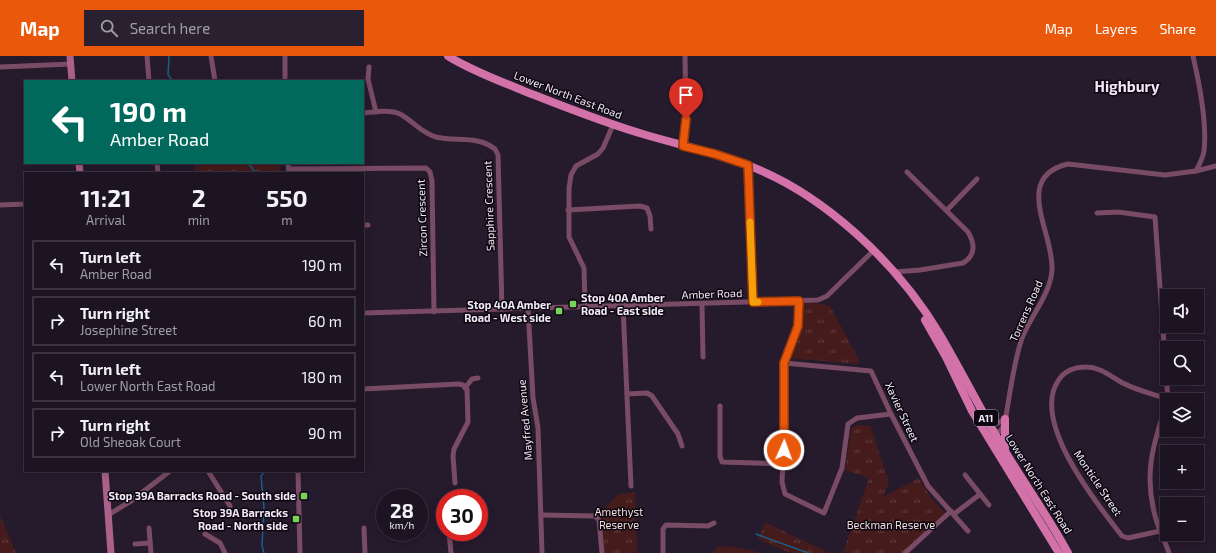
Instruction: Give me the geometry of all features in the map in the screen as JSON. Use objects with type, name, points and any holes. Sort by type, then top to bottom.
[{"type":"main road","points":[[70,56],[72,80]]},
{"type":"main road","name":"Lower North East Road","points":[[448,56],[469,69],[578,114],[748,165],[770,174],[811,197],[832,212],[873,251],[903,283],[938,332],[988,420],[992,437],[1059,553]]},
{"type":"main road","name":"Lower North East Road","points":[[903,283],[946,357],[972,411],[992,437],[1005,450],[1068,553]]},
{"type":"main road","points":[[1005,419],[1005,450]]},
{"type":"main road","points":[[105,472],[111,553]]},
{"type":"street","points":[[147,56],[149,80]]},
{"type":"street","points":[[211,56],[215,80]]},
{"type":"street","points":[[285,56],[285,80]]},
{"type":"street","points":[[683,146],[686,119],[685,56]]},
{"type":"street","points":[[1193,56],[1198,76],[1204,152],[1196,171]]},
{"type":"street","points":[[0,67],[71,64]]},
{"type":"street","points":[[369,67],[368,79],[376,112]]},
{"type":"street","name":"Sapphire Crescent","points":[[364,113],[393,112],[400,114],[423,132],[436,137],[477,141],[495,149],[498,156],[502,309]]},
{"type":"street","points":[[585,307],[584,268],[570,236],[568,210],[571,175],[576,166],[598,154],[603,148],[613,125]]},
{"type":"street","name":"Torrens Road","points":[[992,437],[1002,429],[1012,375],[1022,338],[1044,295],[1052,269],[1052,255],[1039,207],[1041,184],[1046,176],[1060,166],[1068,164],[1165,175],[1196,171],[1216,166]]},
{"type":"street","points":[[748,165],[753,302]]},
{"type":"street","name":"Zircon Crescent","points":[[289,168],[426,168],[430,172],[432,181],[434,312]]},
{"type":"street","points":[[893,272],[942,267],[963,263],[968,260],[974,249],[972,239],[968,232],[907,172]]},
{"type":"street","points":[[947,210],[977,180]]},
{"type":"street","points":[[0,205],[24,204]]},
{"type":"street","points":[[568,210],[640,206],[647,208],[650,216],[650,229]]},
{"type":"street","points":[[1097,214],[1118,212],[1155,217],[1167,393]]},
{"type":"street","name":"Amber Road","points":[[364,314],[818,300],[828,296],[873,251]]},
{"type":"street","points":[[799,301],[798,326],[784,363],[785,421],[782,482],[785,494],[824,513],[842,468],[848,424],[857,418],[891,414]]},
{"type":"street","points":[[702,304],[703,357]]},
{"type":"street","points":[[623,306],[631,486]]},
{"type":"street","name":"Mayfred Avenue","points":[[528,308],[533,398],[538,428],[542,553]]},
{"type":"street","name":"Xavier Street","points":[[784,363],[871,371],[928,486],[968,531]]},
{"type":"street","name":"Monticle Street","points":[[1160,398],[1128,386],[1106,373],[1086,367],[1070,370],[1063,374],[1054,387],[1051,396],[1053,418],[1068,459],[1122,536],[1128,538],[1160,531]]},
{"type":"street","points":[[465,388],[472,379],[478,378]]},
{"type":"street","points":[[364,389],[458,384],[466,389],[468,422],[454,449],[453,456],[455,483]]},
{"type":"street","points":[[627,394],[648,393],[652,396],[678,434],[682,446]]},
{"type":"street","points":[[720,406],[720,456],[722,462],[784,464]]},
{"type":"street","points":[[988,420],[998,423],[1005,419]]},
{"type":"street","points":[[1160,423],[1153,442],[1150,463],[1152,502],[1160,531]]},
{"type":"street","points":[[108,515],[131,501],[169,472]]},
{"type":"street","points":[[209,472],[230,506]]},
{"type":"street","points":[[298,472],[300,553]]},
{"type":"street","points":[[965,475],[988,505]]},
{"type":"street","points":[[904,553],[952,512],[980,494]]},
{"type":"street","points":[[541,515],[595,516],[599,520],[602,553]]},
{"type":"street","points":[[664,553],[663,529],[666,525],[708,526],[714,523]]},
{"type":"street","points":[[149,528],[151,553]]},
{"type":"street","points":[[364,528],[365,553]]},
{"type":"street","points":[[205,534],[220,544],[225,553]]},
{"type":"street","points":[[450,541],[451,553]]},
{"type":"street","points":[[1164,541],[1169,553]]},
{"type":"street","points":[[135,544],[150,543]]},
{"type":"green space","points":[[194,164],[280,164],[280,172],[195,172]]},
{"type":"green space","points":[[804,301],[830,306],[858,358],[859,364],[789,358],[786,354],[789,348],[797,313]]},
{"type":"green space","name":"Beckman Reserve","points":[[857,425],[870,426],[889,482],[883,497],[919,478],[931,498],[945,513],[904,553],[843,553],[869,478],[845,470],[851,428]]},
{"type":"green space","name":"Amethyst Reserve","points":[[635,492],[637,553],[604,553],[602,522],[599,520],[600,513],[619,494]]},
{"type":"green space","points":[[0,515],[1,518],[16,553],[0,553]]},
{"type":"green space","name":"Beckman Reserve","points":[[765,522],[829,553],[790,553],[758,539]]},
{"type":"green space","points":[[727,546],[761,553],[712,553],[718,547]]},
{"type":"waterway","points":[[169,56],[168,75],[172,80]]},
{"type":"waterway","points":[[249,164],[255,172]]},
{"type":"waterway","points":[[264,472],[261,476],[264,508],[262,546],[264,553]]},
{"type":"waterway","points":[[756,534],[808,553]]},
{"type":"slow traffic","points":[[750,222],[753,302],[758,302]]},
{"type":"place","name":"Stop 40A Amber Road - East side","points":[[573,304]]},
{"type":"place","name":"Stop 40A Amber Road - West side","points":[[559,311]]},
{"type":"place","name":"Stop 39A Barracks Road - South side","points":[[304,496]]},
{"type":"place","name":"Stop 39A Barracks Road - North side","points":[[296,519]]},
{"type":"district","name":"Highbury","points":[[1127,87]]},
{"type":"route","points":[[686,119],[683,146],[715,154],[748,165],[753,302],[799,301],[798,326],[786,354],[783,369],[785,421],[784,450]]}]
